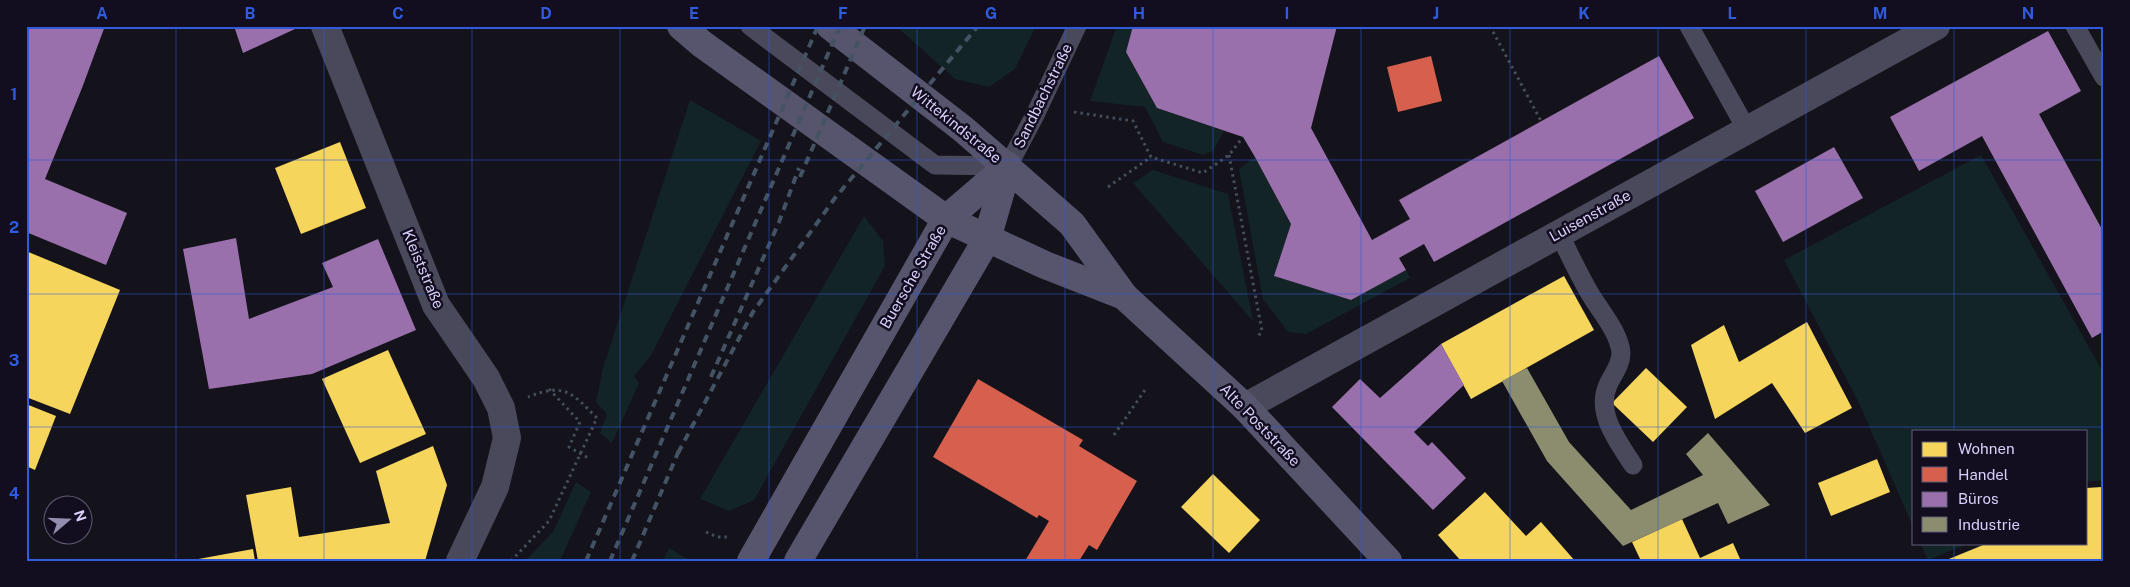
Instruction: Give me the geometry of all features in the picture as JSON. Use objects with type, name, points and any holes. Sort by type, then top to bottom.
[{"type":"main road","points":[[681,26],[702,44],[946,219],[986,239]]},
{"type":"main road","name":"Wittekindstraße","points":[[830,26],[1008,166]]},
{"type":"main road","points":[[798,561],[986,239],[1008,166]]},
{"type":"main road","name":"Buersche Straße","points":[[751,561],[946,219],[1008,166]]},
{"type":"main road","name":"Alte Poststraße","points":[[1008,166],[1072,224],[1124,296],[1245,406],[1388,561]]},
{"type":"main road","name":"Alte Poststraße","points":[[986,239],[1045,266],[1124,296]]},
{"type":"street","name":"Kleiststraße","points":[[325,26],[436,305],[486,378],[501,408],[507,438],[495,487],[460,561]]},
{"type":"street","name":"Luisenstraße","points":[[1245,406],[1936,26]]},
{"type":"lane","name":"Wittekindstraße","points":[[750,26],[935,165],[1008,166]]},
{"type":"lane","name":"Sandbachstraße","points":[[1008,166],[1035,115],[1077,26]]},
{"type":"lane","points":[[1689,26],[1747,130]]},
{"type":"lane","points":[[2075,26],[2104,77]]},
{"type":"lane","points":[[1559,234],[1590,293],[1612,329],[1621,352],[1618,367],[1607,387],[1604,408],[1611,431],[1633,465]]},
{"type":"path","points":[[1490,26],[1541,121]]},
{"type":"path","points":[[1074,112],[1132,121],[1151,157],[1203,173],[1229,155],[1243,137]]},
{"type":"path","points":[[1229,155],[1262,331],[1257,338]]},
{"type":"path","points":[[1108,187],[1151,157]]},
{"type":"path","points":[[1114,435],[1147,387]]},
{"type":"path","points":[[511,561],[548,522],[582,454],[597,418],[573,394],[549,388],[580,422],[569,447],[582,454],[590,459]]},
{"type":"path","points":[[706,532],[717,537]]},
{"type":"shaded area","points":[[896,26],[1036,26],[1015,69],[989,87],[955,79]]},
{"type":"shaded area","points":[[1117,26],[1134,26],[1126,52],[1157,108],[1224,131],[1213,151],[1203,155],[1163,142],[1145,107],[1090,101]]},
{"type":"shaded area","points":[[690,100],[761,141],[650,357],[634,376],[639,383],[612,443],[600,433],[607,414],[596,402],[603,368]]},
{"type":"shaded area","points":[[1981,155],[2104,374],[2104,480],[2088,482],[2088,430],[1912,430],[1912,524],[1859,403],[1784,260]]},
{"type":"shaded area","points":[[1255,157],[1291,224],[1274,276],[1351,300],[1406,270],[1410,278],[1306,334],[1288,332],[1263,299],[1239,169]]},
{"type":"shaded area","points":[[1153,170],[1228,194],[1253,321],[1133,183]]},
{"type":"shaded area","points":[[864,216],[883,241],[885,266],[754,500],[729,511],[700,499]]},
{"type":"shaded area","points":[[576,482],[591,492],[560,561],[525,561],[553,532]]},
{"type":"shaded area","points":[[1920,544],[1968,544],[1928,560]]},
{"type":"shaded area","points":[[669,548],[691,561],[663,561]]},
{"type":"building: Wohnen","points":[[340,142],[366,208],[301,234],[275,168]]},
{"type":"building: Wohnen","points":[[26,251],[120,290],[70,414],[26,397]]},
{"type":"building: Wohnen","points":[[1564,276],[1594,330],[1471,399],[1441,344]]},
{"type":"building: Wohnen","points":[[1807,322],[1852,408],[1805,433],[1772,383],[1715,419],[1691,345],[1724,325],[1739,362]]},
{"type":"building: Wohnen","points":[[388,350],[426,434],[360,463],[322,379]]},
{"type":"building: Wohnen","points":[[1646,368],[1687,407],[1653,442],[1612,403]]},
{"type":"building: Wohnen","points":[[26,404],[56,416],[35,470],[26,466]]},
{"type":"building: Wohnen","points":[[433,446],[447,485],[425,561],[258,561],[246,495],[291,487],[299,537],[390,523],[376,471]]},
{"type":"building: Wohnen","points":[[1877,459],[1890,492],[1831,516],[1818,483]]},
{"type":"building: Wohnen","points":[[1213,474],[1260,520],[1229,553],[1181,507]]},
{"type":"building: Wohnen","points":[[2102,487],[2104,499],[2104,561],[1944,561],[1986,544],[2088,544],[2088,488]]},
{"type":"building: Wohnen","points":[[1485,492],[1526,536],[1541,522],[1575,561],[1461,561],[1438,535]]},
{"type":"building: Wohnen","points":[[1682,519],[1700,558],[1733,543],[1741,561],[1641,561],[1632,542]]},
{"type":"building: Wohnen","points":[[253,549],[255,561],[193,560]]},
{"type":"building: Handel","points":[[1431,56],[1442,101],[1398,112],[1387,67]]},
{"type":"building: Handel","points":[[978,379],[1083,440],[1079,446],[1137,481],[1097,550],[1089,545],[1079,561],[1025,561],[1049,521],[1039,515],[1037,518],[933,457]]},
{"type":"building: Büros","points":[[26,26],[105,26],[45,179],[127,213],[106,265],[26,232]]},
{"type":"building: Büros","points":[[234,26],[294,26],[295,29],[243,53]]},
{"type":"building: Büros","points":[[1133,26],[1337,26],[1311,128],[1372,240],[1410,219],[1399,200],[1659,56],[1694,118],[1434,262],[1424,244],[1399,258],[1406,270],[1351,300],[1274,276],[1291,224],[1255,157],[1243,137],[1157,108],[1126,52]]},
{"type":"building: Büros","points":[[2048,31],[2081,91],[2039,114],[2104,233],[2104,331],[2092,338],[1982,136],[1919,171],[1890,117]]},
{"type":"building: Büros","points":[[1834,147],[1863,198],[1783,242],[1755,191]]},
{"type":"building: Büros","points":[[236,238],[249,319],[333,287],[322,263],[378,239],[416,330],[312,374],[209,389],[183,249]]},
{"type":"building: Büros","points":[[1441,344],[1464,385],[1414,432],[1428,446],[1432,442],[1466,478],[1433,510],[1332,407],[1360,379],[1380,398]]},
{"type":"building: Industrie","points":[[1527,368],[1569,442],[1631,510],[1703,475],[1686,454],[1708,433],[1770,505],[1728,524],[1718,503],[1623,546],[1547,461],[1502,381]]},
{"type":"railway","points":[[586,561],[818,26]]},
{"type":"railway","points":[[610,561],[840,26]]},
{"type":"railway","points":[[800,177],[865,26]]},
{"type":"railway","points":[[678,453],[753,312],[835,198],[978,26]]},
{"type":"railway","points":[[711,377],[779,222],[799,168]]},
{"type":"railway","points":[[632,561],[680,448]]}]
